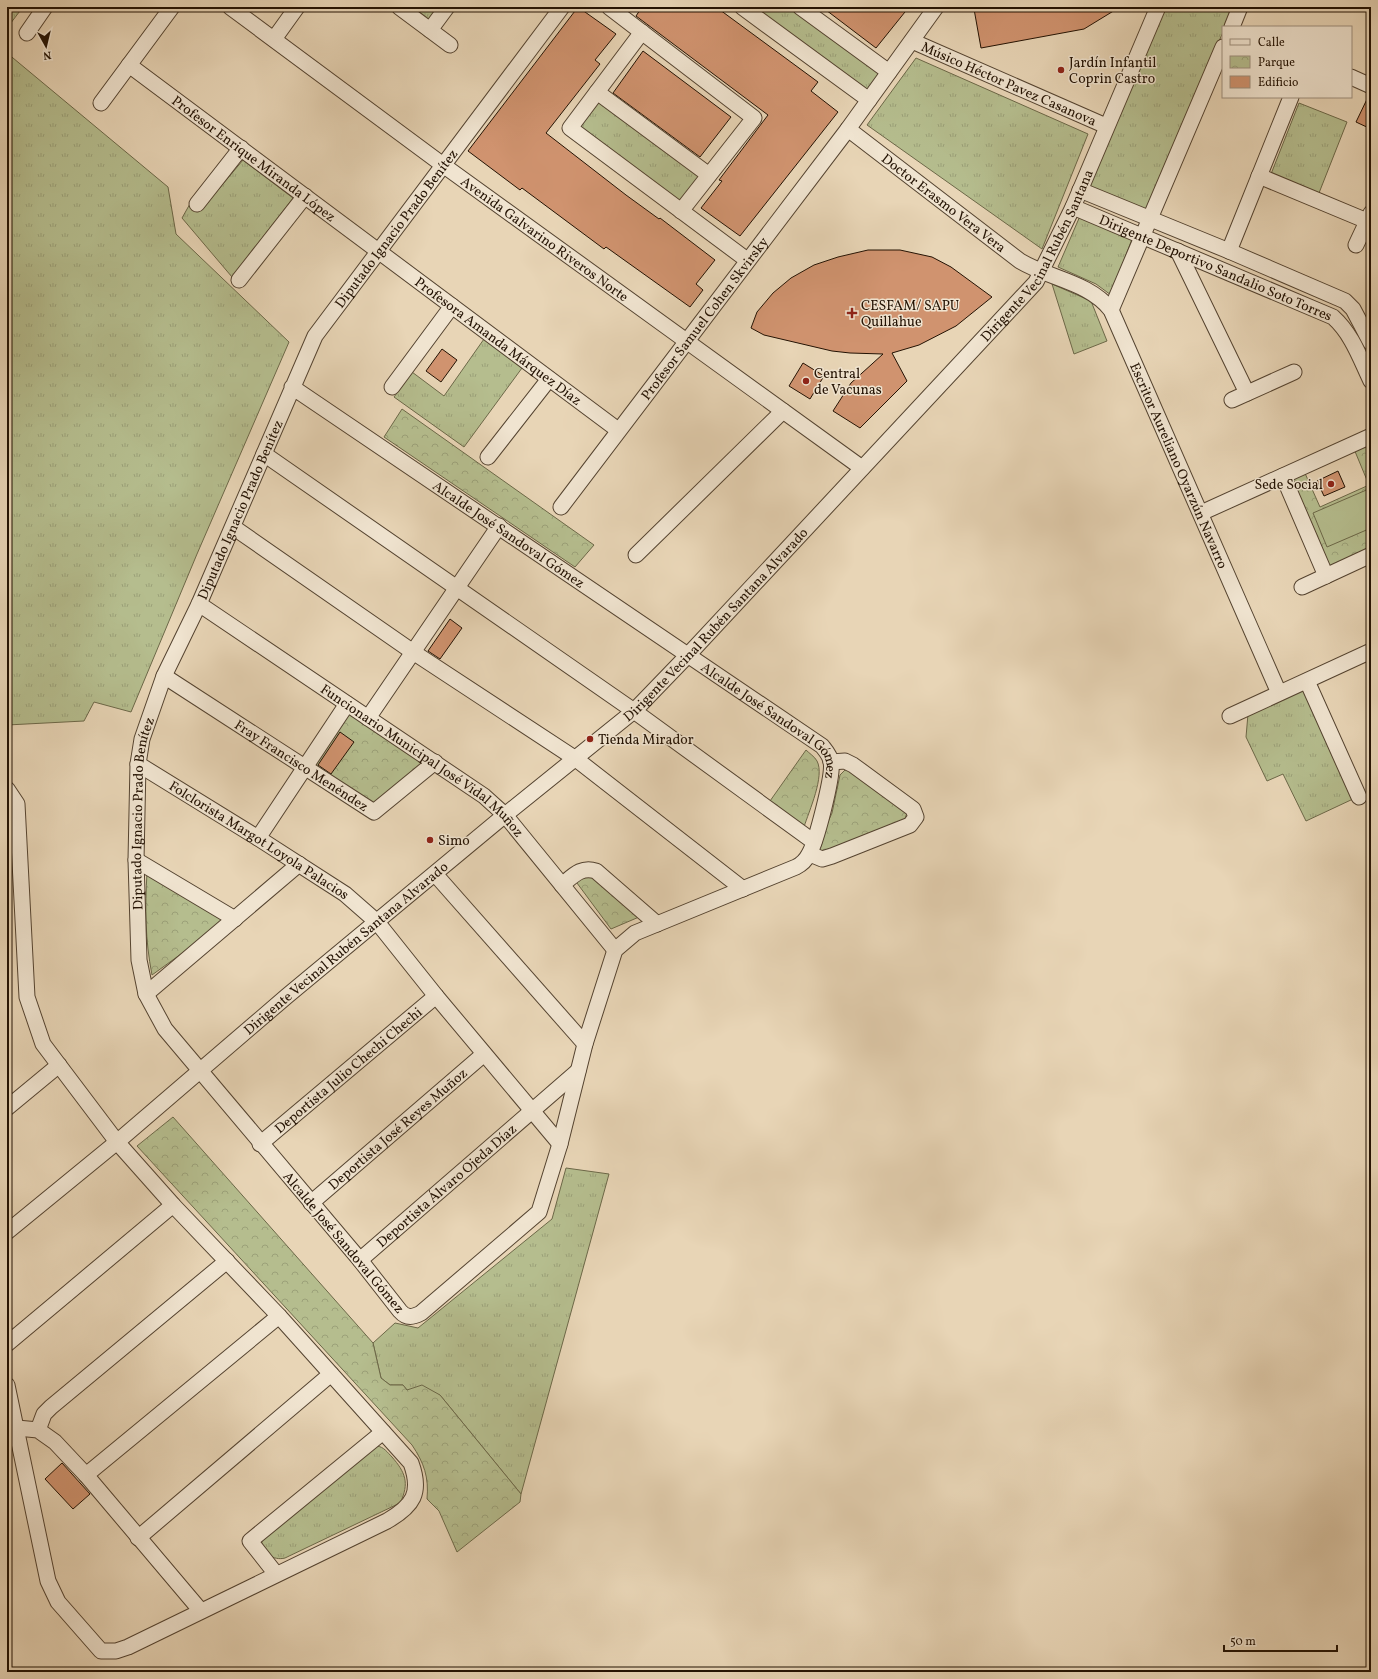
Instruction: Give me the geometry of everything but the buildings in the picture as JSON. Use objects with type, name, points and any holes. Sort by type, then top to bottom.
[{"type":"street","points":[[26,33],[46,7]]},
{"type":"street","points":[[101,103],[172,7]]},
{"type":"street","name":"Avenida Galvarino Riveros Norte","points":[[230,7],[443,165],[862,468]]},
{"type":"street","points":[[274,40],[297,7]]},
{"type":"street","points":[[399,7],[450,45]]},
{"type":"street","points":[[430,30],[447,7]]},
{"type":"street","name":"Diputado Ignacio Prado Benítez","points":[[200,1072],[165,1029],[146,994],[139,960],[136,860],[138,764],[142,739],[164,676],[199,604],[315,336],[562,7]]},
{"type":"street","points":[[608,7],[754,118],[681,211]]},
{"type":"street","points":[[742,7],[869,100]]},
{"type":"street","points":[[800,7],[889,72]]},
{"type":"street","name":"Dirigente Vecinal Rubén Santana","points":[[862,468],[1036,282],[1073,207],[1106,126],[1158,7]]},
{"type":"street","points":[[1232,26],[1240,7]]},
{"type":"street","name":"Profesor Samuel Cohen Skvirsky","points":[[561,507],[747,260],[848,129],[912,41],[931,9]]},
{"type":"street","points":[[642,32],[570,128],[747,260]]},
{"type":"street","name":"Músico Héctor Pavez Casanova","points":[[912,41],[1106,126]]},
{"type":"street","points":[[1111,310],[1222,49]]},
{"type":"street","name":"Profesor Enrique Miranda López","points":[[129,65],[379,251]]},
{"type":"street","points":[[1352,77],[1371,86]]},
{"type":"street","points":[[597,92],[709,175]]},
{"type":"street","points":[[1230,251],[1291,98]]},
{"type":"street","name":"Doctor Erasmo Vera Vera","points":[[848,129],[1010,254],[1030,268],[1042,272]]},
{"type":"street","points":[[197,204],[241,148]]},
{"type":"street","points":[[1259,176],[1369,217],[1356,245]]},
{"type":"street","name":"Dirigente Deportivo Sandalio Soto Torres","points":[[1080,190],[1230,251],[1345,301],[1353,309],[1370,337]]},
{"type":"street","points":[[239,280],[305,196]]},
{"type":"street","name":"Dirigente Deportivo Sandalio Soto Torres","points":[[1073,207],[1333,317],[1347,332],[1371,381]]},
{"type":"street","name":"Profesora Amanda Márquez Díaz","points":[[379,251],[618,430]]},
{"type":"street","points":[[1178,251],[1247,393]]},
{"type":"street","name":"Escritor Aureliano Oyarzún Navarro","points":[[1042,272],[1091,292],[1102,299],[1111,310],[1279,693]]},
{"type":"street","points":[[392,387],[452,306]]},
{"type":"street","points":[[1232,400],[1294,372]]},
{"type":"street","points":[[488,457],[549,379]]},
{"type":"street","name":"Alcalde José Sandoval Gómez","points":[[200,1072],[360,1260],[402,1314],[410,1317],[421,1313],[535,1217],[541,1208],[560,1144],[585,1044],[616,950],[635,933],[796,867],[804,862],[812,848],[831,777],[831,762],[827,751],[822,746],[689,654],[292,387]]},
{"type":"street","points":[[636,556],[783,411]]},
{"type":"street","points":[[1201,513],[1371,436]]},
{"type":"street","points":[[264,454],[456,589],[634,711],[812,848],[822,859],[910,825],[916,817],[913,809],[853,765],[845,761],[831,762]]},
{"type":"street","name":"Dirigente Vecinal Rubén Santana Alvarado","points":[[7,1232],[117,1142],[287,996],[505,815],[634,711],[862,468]]},
{"type":"street","points":[[1283,476],[1326,576]]},
{"type":"street","points":[[368,718],[499,526]]},
{"type":"street","points":[[233,527],[413,652],[576,759],[743,889]]},
{"type":"street","points":[[1302,587],[1371,555]]},
{"type":"street","name":"Funcionario Municipal José Vidal Muñoz","points":[[199,604],[484,796],[505,815],[616,950]]},
{"type":"street","points":[[1230,716],[1371,651]]},
{"type":"street","name":"Fray Francisco Menéndez","points":[[164,676],[374,812],[435,762]]},
{"type":"street","points":[[1307,681],[1359,797]]},
{"type":"street","points":[[258,838],[347,704]]},
{"type":"street","name":"Folclorista Margot Loyola Palacios","points":[[138,764],[345,894],[377,922],[436,996],[560,1144]]},
{"type":"street","points":[[7,789],[17,804],[27,997],[43,1044],[117,1142],[173,1205],[279,1316],[411,1463],[415,1476],[414,1499],[402,1513],[387,1521],[119,1650],[106,1652],[97,1648],[58,1602],[48,1582],[7,1385]]},
{"type":"street","points":[[136,860],[235,919]]},
{"type":"street","points":[[146,994],[299,864]]},
{"type":"street","points":[[562,885],[579,871],[590,869],[596,871],[658,924]]},
{"type":"street","points":[[435,874],[585,1044]]},
{"type":"street","name":"Deportista Julio Chechi Chechi","points":[[260,1144],[436,996]]},
{"type":"street","name":"Deportista José Reyes Muñoz","points":[[311,1203],[484,1054]]},
{"type":"street","points":[[7,1108],[59,1065]]},
{"type":"street","points":[[532,1111],[578,1071]]},
{"type":"street","name":"Deportista Álvaro Ojeda Díaz","points":[[360,1260],[532,1111]]},
{"type":"street","points":[[7,1344],[173,1205]]},
{"type":"street","points":[[38,1430],[44,1414],[51,1406],[227,1261]]},
{"type":"street","points":[[86,1475],[279,1316]]},
{"type":"street","points":[[138,1538],[330,1374]]},
{"type":"street","points":[[16,1428],[44,1432],[55,1442],[86,1475],[201,1611]]},
{"type":"street","points":[[276,1574],[250,1541],[383,1432]]},
{"type":"green space","points":[[7,7],[23,7],[7,28]]},
{"type":"green space","points":[[413,7],[439,7],[430,20]]},
{"type":"green space","points":[[749,7],[793,7],[882,73],[868,93]]},
{"type":"green space","points":[[1165,7],[1234,7],[1225,26],[1222,26],[1222,34],[1147,210],[1088,186]]},
{"type":"green space","points":[[7,53],[168,187],[176,234],[289,342],[197,554],[131,712],[94,702],[84,721],[7,725]]},
{"type":"green space","points":[[916,58],[1088,134],[1042,249],[867,125]]},
{"type":"green space","points":[[599,102],[699,176],[680,201],[580,127]]},
{"type":"green space","points":[[1299,103],[1347,122],[1319,193],[1271,174]]},
{"type":"green space","points":[[243,160],[293,198],[232,277],[182,218],[191,202],[202,209]]},
{"type":"green space","points":[[1080,216],[1132,239],[1111,295],[1096,284],[1058,267]]},
{"type":"green space","points":[[1052,284],[1091,301],[1107,341],[1074,354]]},
{"type":"green space","points":[[484,339],[522,368],[464,447],[394,397],[412,372],[444,396]]},
{"type":"green space","points":[[402,409],[594,545],[575,567],[384,437]]},
{"type":"green space","points":[[1371,441],[1371,550],[1329,570],[1289,478],[1304,471],[1320,507],[1369,485],[1354,449]]},
{"type":"green space","points":[[1371,488],[1371,528],[1327,547],[1313,513]]},
{"type":"green space","points":[[1305,686],[1353,799],[1306,821],[1283,774],[1267,781],[1246,737],[1248,714]]},
{"type":"green space","points":[[347,705],[433,763],[374,811],[306,768]]},
{"type":"green space","points":[[806,750],[817,761],[819,775],[818,784],[804,827],[770,801]]},
{"type":"green space","points":[[845,770],[852,770],[907,813],[904,821],[823,855],[814,853],[832,813],[840,775]]},
{"type":"green space","points":[[147,872],[228,920],[152,975],[146,924]]},
{"type":"green space","points":[[591,875],[639,917],[611,929],[574,879]]},
{"type":"green space","points":[[173,1117],[373,1343],[381,1378],[390,1385],[403,1385],[407,1390],[422,1385],[440,1395],[521,1494],[520,1502],[457,1552],[439,1511],[427,1499],[425,1470],[412,1445],[137,1146]]},
{"type":"green space","points":[[566,1168],[609,1174],[521,1494],[440,1395],[407,1390],[403,1385],[390,1385],[381,1378],[373,1343],[395,1323],[418,1328],[552,1219]]},
{"type":"green space","points":[[377,1446],[382,1447],[387,1452],[403,1473],[405,1478],[405,1489],[400,1503],[285,1558],[281,1559],[272,1557],[265,1552],[262,1545],[262,1540]]},
{"type":"place","name":"Jardín Infantil Coprin Castro","points":[[1061,70]]},
{"type":"place","name":"CESFAM/ SAPU Quillahue","points":[[852,313]]},
{"type":"place","name":"Central de Vacunas","points":[[806,381]]},
{"type":"place","name":"Sede Social","points":[[1331,484]]},
{"type":"place","name":"Tienda Mirador","points":[[590,739]]},
{"type":"place","name":"Simo","points":[[430,840]]}]
